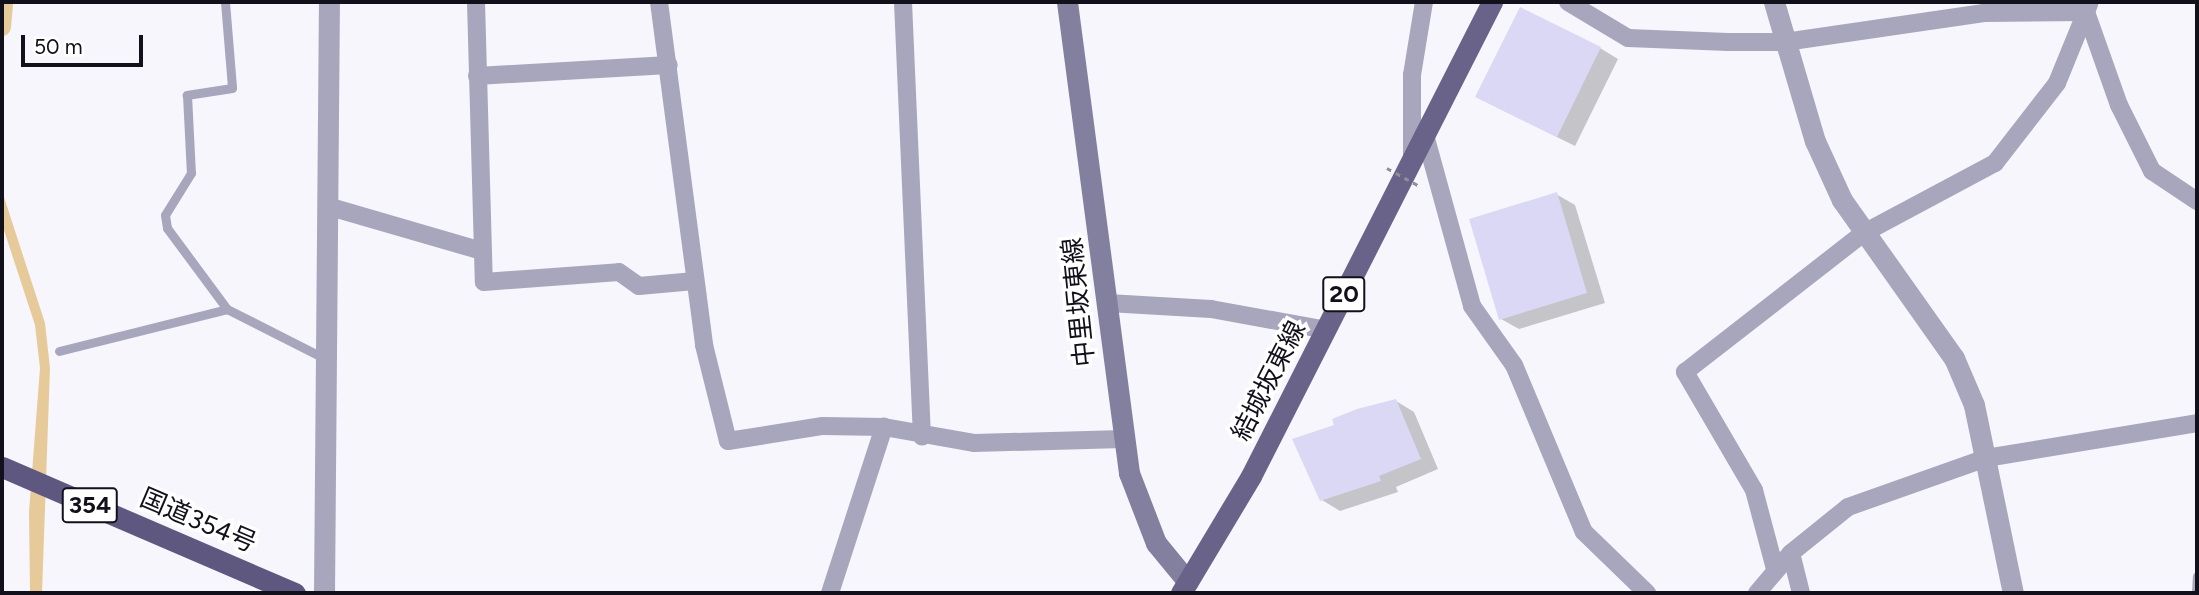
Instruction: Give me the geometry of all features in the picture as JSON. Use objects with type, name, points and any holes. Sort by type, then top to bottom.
[{"type":"highway","name":"国道354号","points":[[2,467],[295,593]]},
{"type":"main road","name":"中里坂東線","points":[[1067,2],[1108,303],[1123,439],[1151,533],[1185,588]]},
{"type":"main road","name":"結城坂東線","points":[[1185,588],[1326,330],[1492,2]]},
{"type":"street","points":[[324,593],[329,2]]},
{"type":"street","points":[[476,2],[484,282],[619,272],[639,286],[695,281]]},
{"type":"street","points":[[659,2],[695,281],[716,411],[728,441],[823,426],[884,427],[922,437],[974,443],[1123,439]]},
{"type":"street","points":[[903,2],[922,437]]},
{"type":"street","points":[[1412,161],[1412,75],[1424,2]]},
{"type":"street","points":[[1568,2],[1628,38],[1784,42],[1947,17],[2088,7]]},
{"type":"street","points":[[1774,2],[1815,141],[1862,234],[1954,358],[1986,458],[2013,593]]},
{"type":"street","points":[[2088,7],[2119,105],[2152,171],[2197,201]]},
{"type":"street","points":[[1775,569],[1754,490],[1685,372],[1862,234],[1996,163],[2057,83],[2088,7]]},
{"type":"street","points":[[477,76],[669,65]]},
{"type":"street","points":[[1425,135],[1472,306],[1514,365],[1584,532],[1647,593]]},
{"type":"street","points":[[327,206],[482,251]]},
{"type":"street","points":[[1108,303],[1211,309],[1326,330]]},
{"type":"street","points":[[1757,593],[1791,553],[1847,507],[1986,458],[2197,422]]},
{"type":"street","points":[[830,593],[884,427]]},
{"type":"street","points":[[1791,553],[1801,593]]},
{"type":"lane","points":[[225,2],[232,88],[187,95],[191,173],[165,215],[167,228],[227,309],[326,359]]},
{"type":"lane","points":[[59,351],[227,309]]},
{"type":"lane","points":[[2196,593],[2197,576]]},
{"type":"path","points":[[1387,168],[1419,186]]},
{"type":"shaded area","points":[[2,191],[45,323],[50,368],[42,593],[30,593],[29,512],[40,368],[35,325],[2,224]]},
{"type":"building","points":[[1520,7],[1601,47],[1557,137],[1475,97]]},
{"type":"building","points":[[1557,192],[1587,293],[1499,320],[1469,219]]},
{"type":"building","points":[[1396,399],[1421,459],[1379,476],[1381,481],[1320,501],[1292,439],[1334,425],[1332,419],[1357,409]]},
{"type":"waterway","points":[[2,27],[4,2]]}]
